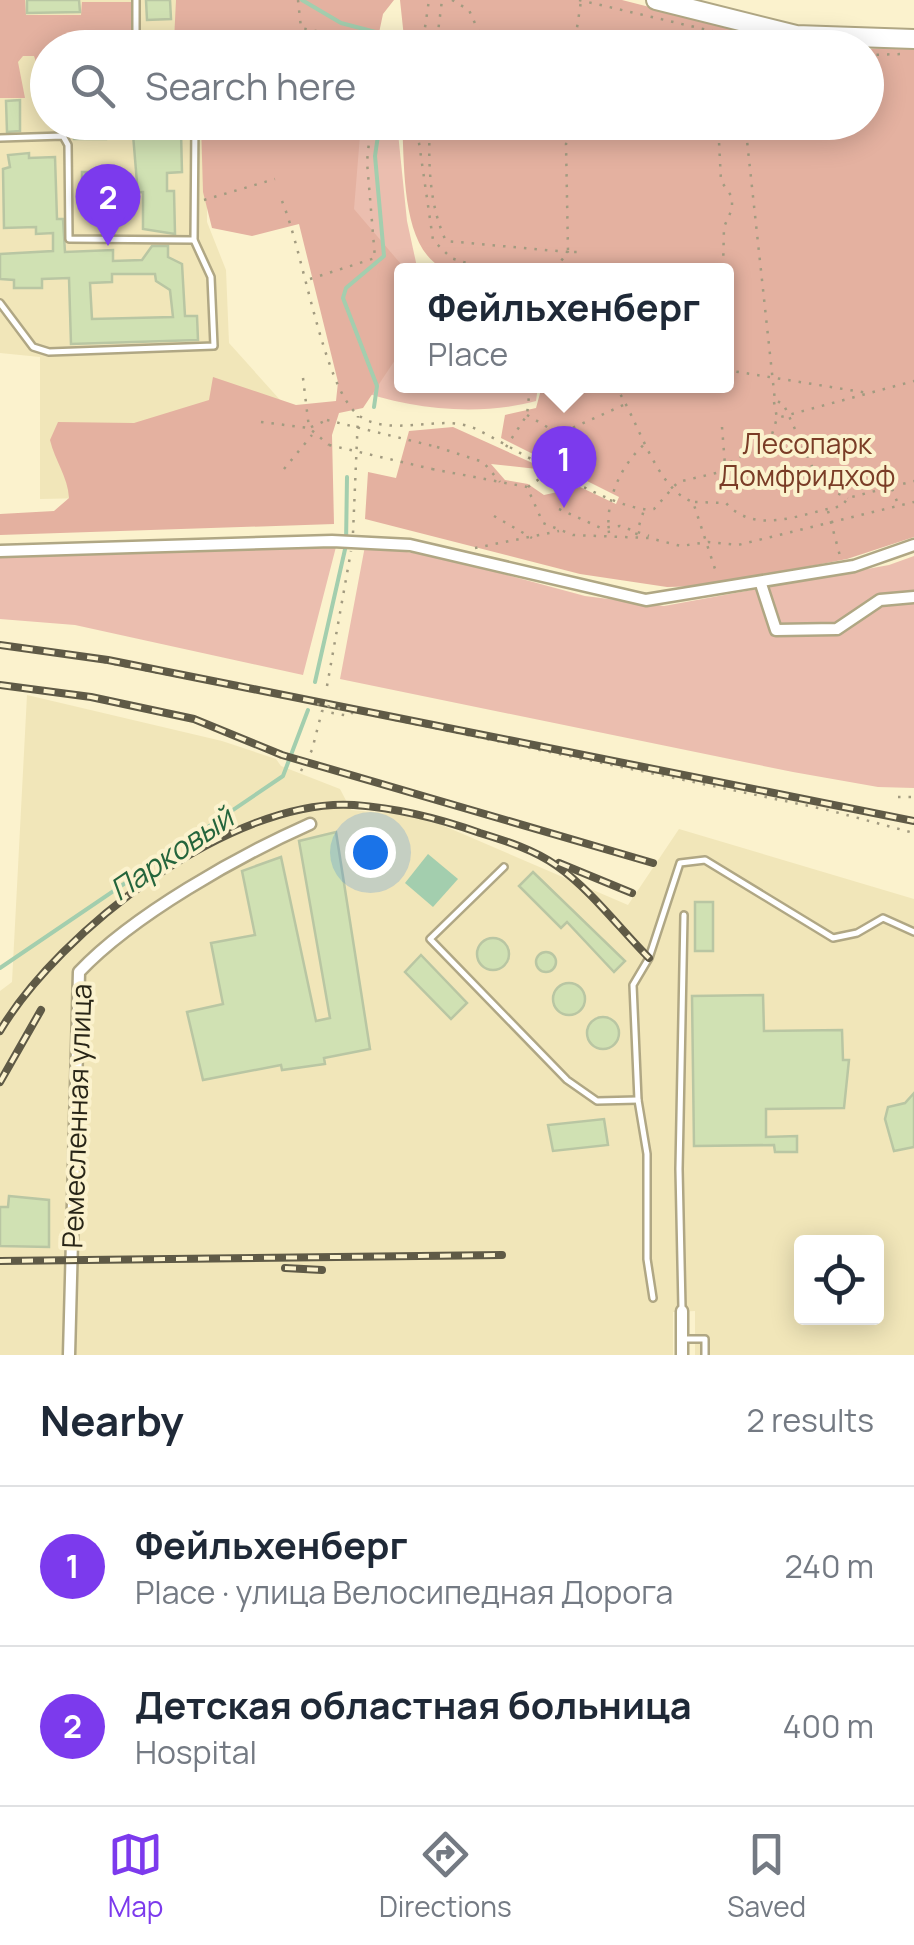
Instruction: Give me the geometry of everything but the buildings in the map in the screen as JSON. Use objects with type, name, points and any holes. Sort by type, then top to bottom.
[{"type":"main road","points":[[656,0],[775,30]]},
{"type":"main road","points":[[884,43],[912,46]]},
{"type":"street","points":[[0,551],[332,542],[410,545],[646,600],[723,591],[842,568],[914,545]]},
{"type":"street","points":[[761,584],[776,630],[837,629],[880,600],[914,597]]},
{"type":"street","name":"Ремесленная улица","points":[[69,1355],[79,972],[119,936],[262,846],[310,824]]},
{"type":"street","points":[[682,1311],[682,1355]]},
{"type":"lane","points":[[136,0],[136,30]]},
{"type":"lane","points":[[0,138],[30,137]]},
{"type":"lane","points":[[65,140],[69,239],[194,240]]},
{"type":"lane","points":[[0,303],[33,348],[49,352],[214,346],[211,278],[194,240],[195,140]]},
{"type":"lane","points":[[653,1298],[647,1259],[647,1154],[638,1100],[634,985],[649,958],[680,863],[705,860],[833,938],[857,932],[883,918],[914,932]]},
{"type":"lane","points":[[504,867],[430,939],[567,1080],[597,1101],[638,1100]]},
{"type":"lane","points":[[682,1311],[684,915]]},
{"type":"lane","points":[[682,1339],[705,1339],[705,1355]]},
{"type":"path","points":[[298,0],[301,28],[311,30]]},
{"type":"path","points":[[425,30],[430,0]]},
{"type":"path","points":[[438,30],[442,0]]},
{"type":"path","points":[[452,0],[469,10],[478,30]]},
{"type":"path","points":[[576,30],[580,0],[719,17]]},
{"type":"path","points":[[884,51],[912,46]]},
{"type":"path","points":[[308,280],[375,258],[367,162],[370,140]]},
{"type":"path","points":[[419,140],[433,240],[451,258],[467,263]]},
{"type":"path","points":[[431,140],[432,191],[437,222],[446,242],[579,252]]},
{"type":"path","points":[[562,140],[566,144]]},
{"type":"path","points":[[559,263],[568,252],[567,140]]},
{"type":"path","points":[[719,140],[721,181],[732,197],[724,227],[723,263]]},
{"type":"path","points":[[358,415],[402,425],[436,422],[474,427],[506,448],[612,500],[644,510],[662,504],[678,482],[720,472],[724,465],[770,441],[777,418],[747,140]]},
{"type":"path","points":[[206,200],[275,179]]},
{"type":"path","points":[[282,201],[308,280],[333,381],[358,415],[349,543],[327,686]]},
{"type":"path","points":[[734,371],[870,393]]},
{"type":"path","points":[[303,378],[309,428],[329,445],[527,488],[552,469]]},
{"type":"path","points":[[777,418],[914,381]]},
{"type":"path","points":[[506,448],[527,415],[529,393]]},
{"type":"path","points":[[620,393],[679,498],[726,503],[734,512],[765,521],[847,504],[848,498]]},
{"type":"path","points":[[775,401],[783,404],[821,486],[848,498],[914,481]]},
{"type":"path","points":[[527,415],[559,434],[628,404]]},
{"type":"path","points":[[260,422],[309,428],[327,420],[437,446],[483,462],[501,483]]},
{"type":"path","points":[[722,427],[724,465]]},
{"type":"path","points":[[284,469],[313,434]]},
{"type":"path","points":[[609,532],[612,500],[632,456],[646,440]]},
{"type":"path","points":[[527,488],[543,523],[573,536],[638,529],[649,538]]},
{"type":"path","points":[[892,489],[898,506]]},
{"type":"path","points":[[692,502],[723,591]]},
{"type":"path","points":[[559,509],[609,532],[681,546],[754,543],[914,502]]},
{"type":"path","points":[[827,509],[842,568]]},
{"type":"path","points":[[636,537],[644,510]]},
{"type":"path","points":[[494,516],[533,539]]},
{"type":"path","points":[[462,556],[480,544],[533,539],[561,531]]},
{"type":"path","points":[[0,647],[63,654],[353,710],[828,810],[914,834]]},
{"type":"path","points":[[301,771],[312,750],[322,711],[349,716],[353,710]]},
{"type":"path","points":[[898,797],[914,797]]},
{"type":"shaded area","points":[[18,0],[224,0],[231,30],[30,30],[30,140],[253,140],[254,191],[207,205],[207,222],[226,270],[229,343],[281,401],[282,494],[40,499],[40,357],[0,353],[0,19]]},
{"type":"shaded area","points":[[306,140],[399,140],[407,221],[416,263],[394,263],[394,393],[537,393],[536,401],[490,409],[443,408],[396,401],[351,388]]},
{"type":"shaded area","points":[[337,543],[303,675],[75,625],[0,619],[0,554]]},
{"type":"shaded area","points":[[365,546],[441,557],[585,596],[664,606],[889,565],[914,556],[914,788],[878,787],[793,772],[340,679]]},
{"type":"shaded area","points":[[27,695],[222,741],[276,759],[281,766],[340,789],[351,810],[421,816],[628,905],[679,829],[914,899],[914,1355],[695,1355],[695,1311],[673,1312],[673,1355],[0,1355],[0,991],[12,982]]},
{"type":"shaded area","points":[[428,854],[458,879],[433,907],[405,883]]},
{"type":"green space","points":[[0,0],[25,0],[26,15],[81,15],[82,2],[132,2],[133,30],[30,30],[30,56],[23,56],[18,62],[25,98],[0,98]]},
{"type":"green space","points":[[176,0],[394,0],[383,14],[380,30],[175,30]]},
{"type":"green space","points":[[400,0],[622,0],[740,30],[403,30]]},
{"type":"green space","name":"Лесопарк Домфридхоф","points":[[914,47],[914,537],[847,559],[707,586],[667,587],[580,574],[365,519],[368,472],[396,478],[409,431],[453,427],[537,465],[537,469],[491,464],[505,480],[528,484],[544,495],[580,487],[616,504],[619,497],[501,438],[505,415],[536,408],[540,393],[734,393],[734,263],[436,263],[421,245],[413,227],[403,140],[884,140],[884,48]]},
{"type":"green space","points":[[201,140],[360,140],[354,209],[400,263],[394,263],[394,362],[363,408],[339,413],[332,435],[334,524],[0,535],[0,514],[54,511],[69,498],[50,440],[58,422],[134,423],[209,400],[213,377],[296,405],[336,401],[338,382],[299,224],[252,236],[212,228],[203,192]]},
{"type":"waterway","name":"Парковый","points":[[302,0],[341,23],[368,30]]},
{"type":"waterway","name":"Парковый","points":[[374,407],[377,386],[343,298],[346,288],[384,256],[375,156],[377,140]]},
{"type":"waterway","name":"Парковый","points":[[315,682],[346,545],[347,477]]},
{"type":"waterway","name":"Парковый","points":[[0,968],[283,776],[308,710]]},
{"type":"railway","points":[[0,645],[108,660],[914,821]]},
{"type":"railway","points":[[0,685],[91,697],[194,719],[282,755],[653,863]]},
{"type":"railway","points":[[0,1031],[27,992],[63,952],[153,878],[204,847],[256,823],[306,808],[354,805],[402,811],[530,851],[582,886],[649,958]]},
{"type":"railway","points":[[559,863],[632,893]]},
{"type":"railway","points":[[0,1082],[41,1010]]},
{"type":"railway","points":[[0,1261],[502,1255]]},
{"type":"railway","points":[[285,1268],[322,1270]]},
{"type":"place","name":"Детская областная больница","points":[[108,246]]},
{"type":"place","name":"Фейльхенберг","points":[[564,508]]}]
